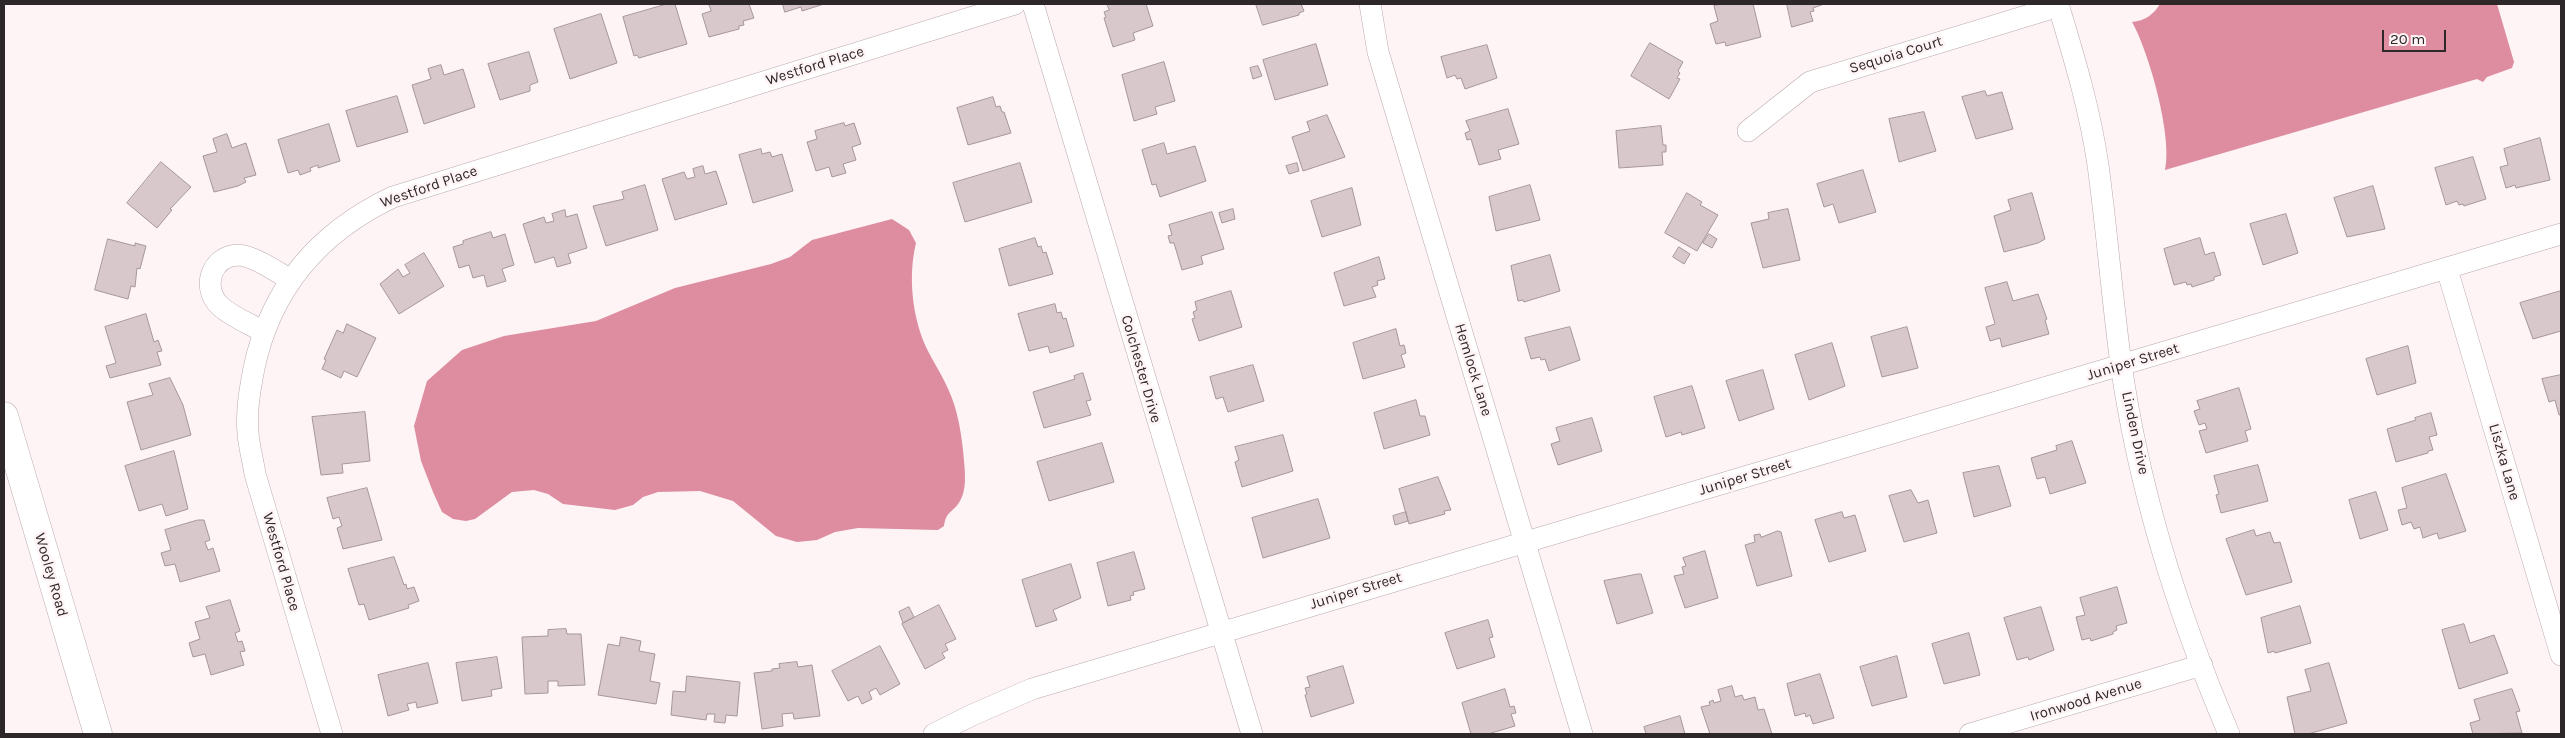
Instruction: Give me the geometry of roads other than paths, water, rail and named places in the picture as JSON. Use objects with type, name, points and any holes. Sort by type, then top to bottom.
[{"type":"street","name":"Westford Place","points":[[332,734],[255,474],[248,432],[249,395],[264,332],[290,280],[306,259],[338,230],[369,208],[393,197],[1015,4]]},
{"type":"street","name":"Colchester Drive","points":[[1033,4],[1252,734]]},
{"type":"street","name":"Hemlock Lane","points":[[1370,4],[1378,52],[1582,734]]},
{"type":"street","name":"Sequoia Court","points":[[1748,131],[1810,82],[2058,5]]},
{"type":"street","name":"Linden Drive","points":[[2058,5],[2088,109],[2098,164],[2121,365],[2144,478],[2165,561],[2229,734]]},
{"type":"street","name":"Juniper Street","points":[[934,734],[1023,692],[2561,234]]},
{"type":"street","points":[[264,332],[219,306],[212,294],[210,277],[215,265],[225,257],[240,255],[270,267],[290,280]]},
{"type":"street","name":"Liszka Lane","points":[[2447,269],[2561,655]]},
{"type":"street","name":"Wooley Road","points":[[4,416],[98,734]]},
{"type":"street","name":"Ironwood Avenue","points":[[1970,734],[2202,665]]}]
